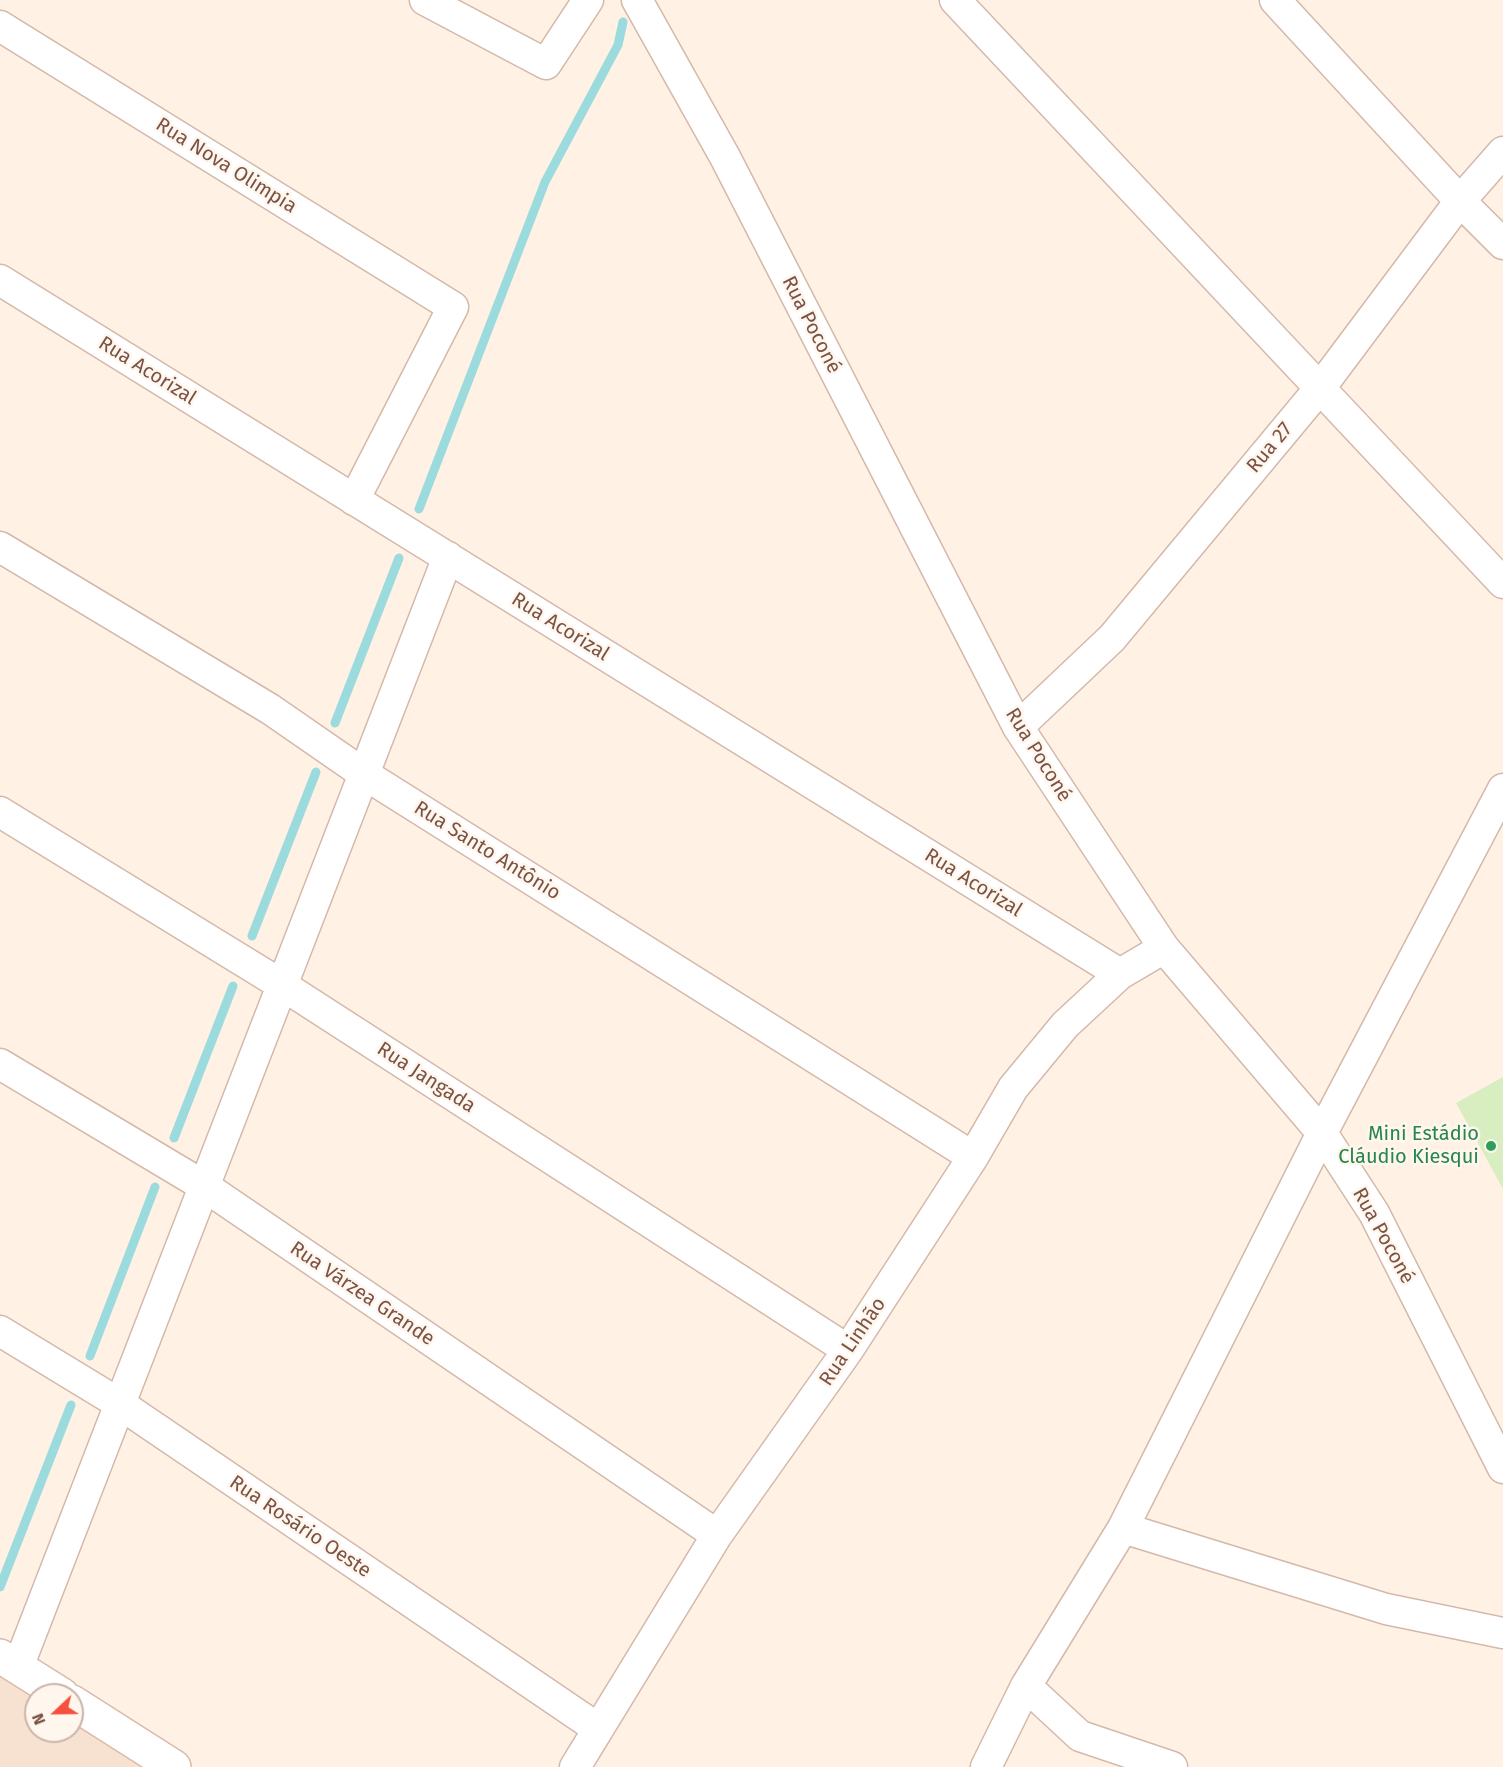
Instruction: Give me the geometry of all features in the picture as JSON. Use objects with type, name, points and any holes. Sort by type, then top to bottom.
[{"type":"street","points":[[426,0],[546,64],[588,0]]},
{"type":"street","name":"Rua Poconé","points":[[637,0],[725,158],[1018,727],[1164,948],[1322,1133],[1374,1213],[1503,1468]]},
{"type":"street","points":[[955,0],[1503,583]]},
{"type":"street","points":[[1275,0],[1460,201],[1503,244]]},
{"type":"street","name":"Rua Nova Olimpia","points":[[0,26],[453,307],[354,500]]},
{"type":"street","name":"Rua 27","points":[[1018,727],[1112,638],[1320,388],[1460,201],[1503,152]]},
{"type":"street","name":"Rua Acorizal","points":[[0,280],[1120,974]]},
{"type":"street","name":"Rua Santo Antônio","points":[[0,546],[270,709],[364,774],[973,1157]]},
{"type":"street","points":[[43,1683],[9,1661],[120,1404],[448,557]]},
{"type":"street","points":[[986,1767],[1026,1686],[1124,1528],[1322,1133],[1503,789]]},
{"type":"street","name":"Rua Jangada","points":[[0,812],[282,985],[848,1350]]},
{"type":"street","name":"Rua Linhão","points":[[575,1767],[717,1535],[848,1350],[973,1157],[1013,1088],[1065,1025],[1120,974],[1164,948]]},
{"type":"street","name":"Rua Várzea Grande","points":[[0,1064],[204,1186],[717,1535]]},
{"type":"street","name":"Rua Rosário Oeste","points":[[0,1331],[120,1404],[597,1728]]},
{"type":"street","points":[[1124,1528],[1386,1609],[1503,1633]]},
{"type":"street","points":[[1026,1686],[1080,1736],[1172,1767]]},
{"type":"street","points":[[84,1710],[174,1767]]},
{"type":"shaded area","points":[[0,1668],[24,1686],[24,1743],[84,1743],[84,1719],[163,1767],[0,1767]]},
{"type":"green space","name":"Mini Estádio Cláudio Kiesqui","points":[[1503,1077],[1503,1189],[1456,1103]]},
{"type":"waterway","points":[[419,509],[545,182],[618,45],[623,22]]},
{"type":"waterway","points":[[335,723],[399,558]]},
{"type":"waterway","points":[[252,936],[316,772]]},
{"type":"waterway","points":[[174,1138],[233,986]]},
{"type":"waterway","points":[[90,1356],[155,1187]]},
{"type":"waterway","points":[[0,1587],[71,1405]]},
{"type":"place","name":"Mini Estádio Cláudio Kiesqui","points":[[1491,1146]]}]
